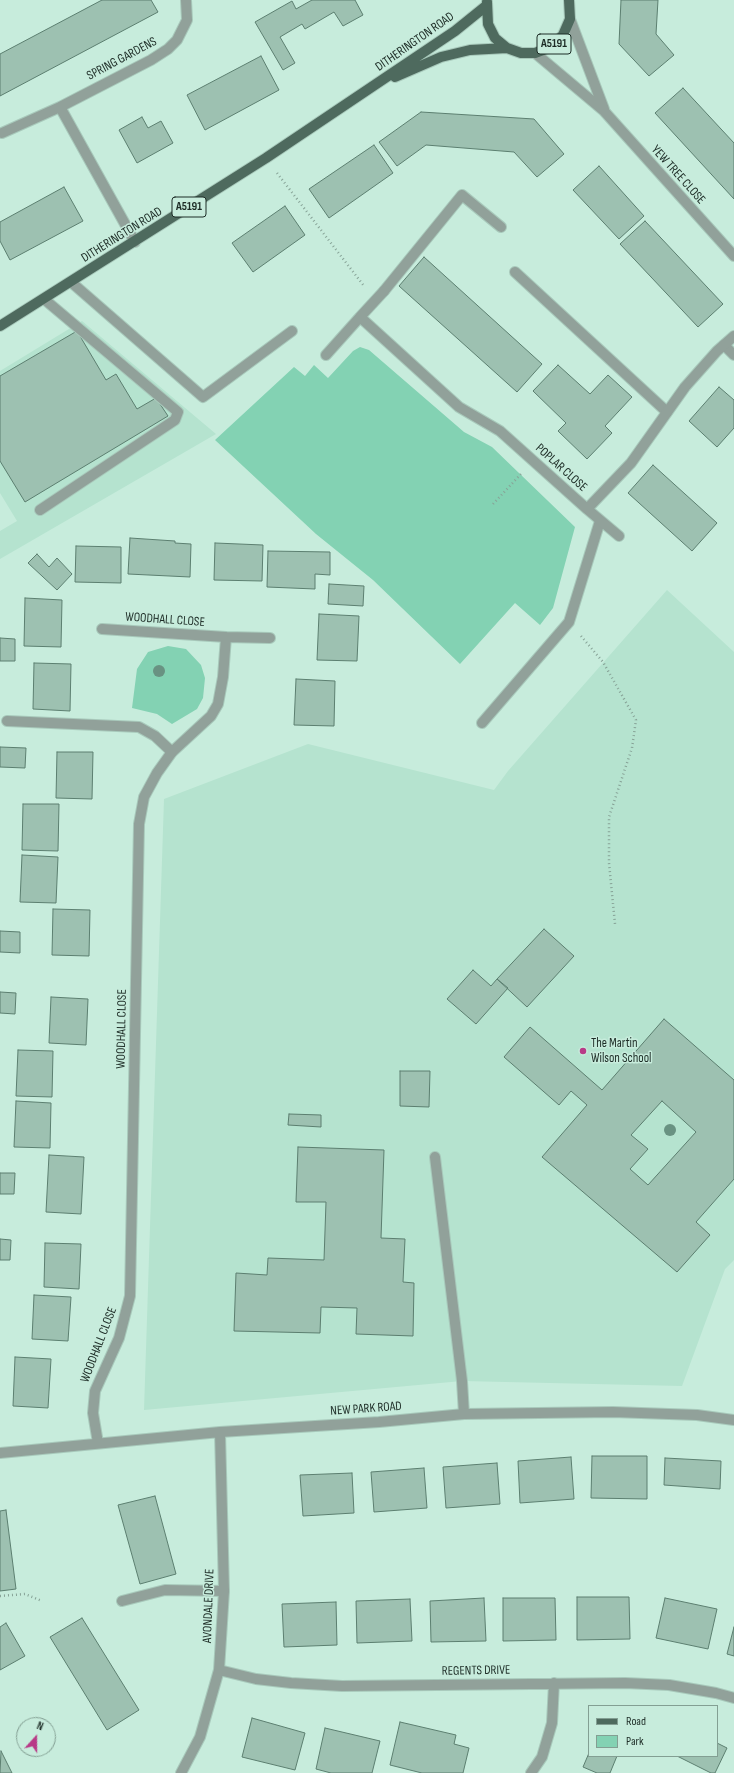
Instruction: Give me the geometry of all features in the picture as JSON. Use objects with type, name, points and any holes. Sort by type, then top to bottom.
[{"type":"main road","name":"DITHERINGTON ROAD","points":[[487,3],[488,24],[495,38],[507,48],[521,53],[535,53],[551,47],[563,35],[570,19],[569,0]]},
{"type":"main road","name":"DITHERINGTON ROAD","points":[[0,326],[266,158],[455,30],[487,3]]},
{"type":"main road","name":"DITHERINGTON ROAD","points":[[377,84],[441,57],[470,50],[507,48]]},
{"type":"street","name":"SPRING GARDENS","points":[[2,133],[60,107],[151,60],[168,49],[178,40],[187,20],[186,0]]},
{"type":"street","name":"YEW TREE CLOSE","points":[[570,19],[604,111]]},
{"type":"street","name":"YEW TREE CLOSE","points":[[535,53],[604,111],[734,256]]},
{"type":"street","points":[[60,107],[135,242]]},
{"type":"street","points":[[326,355],[384,291],[462,195],[501,227]]},
{"type":"street","points":[[515,272],[667,412]]},
{"type":"street","points":[[71,282],[203,397],[292,331]]},
{"type":"street","points":[[40,510],[176,420],[178,412],[44,299]]},
{"type":"street","name":"POPLAR CLOSE","points":[[360,317],[458,407],[500,431],[587,509],[631,463],[685,387],[734,336]]},
{"type":"street","points":[[724,345],[734,354]]},
{"type":"street","points":[[587,509],[619,536]]},
{"type":"street","points":[[482,723],[568,622],[600,521]]},
{"type":"street","name":"WOODHALL CLOSE","points":[[102,629],[226,638],[270,638]]},
{"type":"street","name":"WOODHALL CLOSE","points":[[98,1443],[93,1413],[95,1391],[119,1338],[130,1296],[139,824],[144,798],[157,773],[172,752],[210,716],[218,704],[223,676],[226,638]]},
{"type":"street","points":[[7,721],[139,727],[156,736],[172,752]]},
{"type":"street","points":[[435,1157],[462,1381],[464,1414]]},
{"type":"street","name":"NEW PARK ROAD","points":[[0,1453],[220,1432],[378,1422],[464,1414],[613,1412],[697,1415],[734,1420]]},
{"type":"street","name":"AVONDALE DRIVE","points":[[180,1773],[200,1737],[219,1670],[224,1591],[220,1432]]},
{"type":"street","points":[[122,1601],[165,1590],[224,1591]]},
{"type":"street","name":"REGENTS DRIVE","points":[[219,1670],[270,1681],[342,1686],[554,1683],[669,1685],[716,1693],[734,1698]]},
{"type":"street","points":[[531,1773],[542,1757],[552,1723],[554,1683]]},
{"type":"path","points":[[266,158],[287,188],[376,300]]},
{"type":"path","points":[[494,504],[534,461]]},
{"type":"path","points":[[568,622],[603,662],[636,720],[632,748],[609,817],[609,863],[616,924]]},
{"type":"path","points":[[0,1596],[25,1594],[42,1601]]},
{"type":"shaded area","points":[[82,321],[216,434],[0,559],[0,531],[17,521],[0,493],[0,371]]},
{"type":"shaded area","points":[[667,590],[734,652],[734,1260],[725,1269],[682,1386],[462,1381],[144,1410],[164,799],[308,744],[494,790],[508,771]]},
{"type":"green space","points":[[360,347],[369,350],[464,432],[492,447],[575,527],[553,608],[540,625],[515,603],[460,664],[373,580],[316,534],[215,440],[294,367],[305,376],[314,365],[328,378],[353,351]]},
{"type":"green space","points":[[168,646],[186,649],[201,665],[205,678],[203,698],[197,709],[172,724],[157,714],[132,708],[137,669],[148,652]]},
{"type":"building","points":[[102,0],[151,0],[158,12],[0,96],[0,54]]},
{"type":"building","points":[[312,0],[355,0],[363,15],[343,26],[334,12],[305,29],[302,24],[280,37],[295,63],[283,70],[255,22],[292,1],[296,9]]},
{"type":"building","points":[[621,0],[658,0],[656,34],[674,55],[649,76],[619,44]]},
{"type":"building","points":[[261,56],[279,90],[205,130],[187,95]]},
{"type":"building","points":[[683,88],[734,143],[734,199],[655,113]]},
{"type":"building","points":[[421,112],[534,119],[564,154],[537,177],[514,152],[426,145],[397,166],[379,142]]},
{"type":"building","points":[[142,117],[148,128],[161,121],[173,143],[137,163],[119,130]]},
{"type":"building","points":[[374,145],[393,173],[329,218],[309,189]]},
{"type":"building","points":[[599,166],[644,216],[619,239],[573,190]]},
{"type":"building","points":[[64,187],[83,221],[10,260],[0,241],[0,222]]},
{"type":"building","points":[[285,206],[305,235],[253,272],[232,243]]},
{"type":"building","points":[[645,221],[723,304],[698,327],[620,244]]},
{"type":"building","points":[[424,257],[542,364],[517,392],[399,286]]},
{"type":"building","points":[[77,331],[106,380],[116,374],[137,409],[156,398],[168,416],[25,502],[0,461],[0,376]]},
{"type":"building","points":[[558,365],[590,394],[608,375],[632,397],[605,426],[612,433],[587,459],[558,431],[566,423],[533,391]]},
{"type":"building","points":[[719,387],[734,400],[734,428],[717,447],[689,421]]},
{"type":"building","points":[[653,465],[717,523],[692,551],[628,493]]},
{"type":"building","points":[[130,538],[175,541],[175,543],[191,544],[190,577],[128,574]]},
{"type":"building","points":[[215,543],[263,545],[262,581],[214,580]]},
{"type":"building","points":[[76,546],[121,547],[121,583],[75,582]]},
{"type":"building","points":[[268,551],[330,552],[330,575],[315,574],[315,589],[267,587]]},
{"type":"building","points":[[37,554],[49,567],[57,558],[72,574],[57,590],[28,563]]},
{"type":"building","points":[[329,584],[364,586],[363,606],[328,604]]},
{"type":"building","points":[[25,598],[62,600],[61,647],[24,646]]},
{"type":"building","points":[[319,614],[359,616],[357,661],[317,660]]},
{"type":"building","points":[[0,638],[15,639],[15,661],[0,661]]},
{"type":"building","points":[[34,663],[71,664],[70,711],[33,709]]},
{"type":"building","points":[[296,679],[335,681],[334,726],[294,725]]},
{"type":"building","points":[[0,747],[26,748],[25,768],[0,767]]},
{"type":"building","points":[[57,752],[93,752],[92,799],[56,798]]},
{"type":"building","points":[[23,804],[59,804],[58,851],[22,850]]},
{"type":"building","points":[[22,855],[58,857],[56,903],[20,902]]},
{"type":"building","points":[[53,909],[90,910],[89,956],[52,955]]},
{"type":"building","points":[[544,929],[574,956],[527,1007],[497,979]]},
{"type":"building","points":[[0,931],[20,932],[20,953],[0,952]]},
{"type":"building","points":[[473,970],[491,986],[497,979],[508,988],[476,1024],[447,999]]},
{"type":"building","points":[[0,992],[16,993],[15,1014],[0,1013]]},
{"type":"building","points":[[51,997],[88,999],[86,1045],[49,1043]]},
{"type":"building","points":[[664,1019],[734,1080],[734,1179],[696,1222],[710,1235],[677,1272],[542,1157],[587,1105],[571,1091],[559,1105],[504,1057],[530,1027],[602,1090]],"holes":[[[662,1101],[696,1132],[648,1185],[630,1169],[648,1149],[631,1135]]]},
{"type":"building","points":[[18,1050],[53,1051],[52,1097],[16,1096]]},
{"type":"building","points":[[400,1071],[430,1071],[429,1107],[400,1106]]},
{"type":"building","points":[[16,1101],[51,1103],[50,1148],[14,1147]]},
{"type":"building","points":[[289,1114],[321,1115],[321,1127],[288,1125]]},
{"type":"building","points":[[298,1147],[384,1150],[381,1238],[405,1239],[403,1282],[414,1283],[413,1336],[356,1334],[357,1308],[321,1307],[320,1333],[234,1331],[236,1273],[267,1275],[268,1258],[324,1260],[326,1202],[296,1202]]},
{"type":"building","points":[[49,1155],[84,1157],[81,1214],[46,1212]]},
{"type":"building","points":[[0,1173],[15,1173],[14,1194],[0,1194]]},
{"type":"building","points":[[0,1239],[11,1240],[10,1260],[0,1260]]},
{"type":"building","points":[[45,1243],[81,1244],[79,1289],[44,1287]]},
{"type":"building","points":[[34,1295],[71,1297],[68,1341],[32,1339]]},
{"type":"building","points":[[15,1357],[51,1359],[48,1408],[13,1406]]},
{"type":"building","points":[[592,1456],[647,1456],[647,1499],[591,1498]]},
{"type":"building","points":[[571,1457],[574,1499],[520,1503],[518,1461]]},
{"type":"building","points":[[665,1458],[721,1461],[720,1489],[664,1485]]},
{"type":"building","points":[[497,1463],[500,1504],[446,1508],[443,1467]]},
{"type":"building","points":[[424,1468],[427,1508],[374,1512],[371,1472]]},
{"type":"building","points":[[352,1473],[354,1513],[303,1516],[300,1475]]},
{"type":"building","points":[[155,1496],[176,1574],[140,1584],[118,1505]]},
{"type":"building","points":[[6,1510],[16,1589],[0,1591],[0,1511]]},
{"type":"building","points":[[577,1597],[629,1597],[630,1639],[577,1640]]},
{"type":"building","points":[[484,1598],[486,1641],[431,1642],[430,1601]]},
{"type":"building","points":[[503,1598],[555,1598],[556,1640],[503,1641]]},
{"type":"building","points":[[665,1598],[717,1609],[708,1649],[656,1638]]},
{"type":"building","points":[[410,1599],[412,1641],[357,1643],[356,1601]]},
{"type":"building","points":[[336,1602],[337,1645],[284,1647],[282,1604]]},
{"type":"building","points":[[82,1618],[139,1710],[107,1730],[50,1637]]},
{"type":"building","points":[[6,1623],[25,1656],[0,1670],[0,1627]]},
{"type":"building","points":[[734,1627],[734,1656],[727,1654]]},
{"type":"building","points":[[252,1718],[305,1733],[295,1770],[242,1757]]},
{"type":"building","points":[[400,1722],[456,1735],[454,1744],[469,1748],[463,1773],[422,1773],[390,1765]]},
{"type":"building","points":[[325,1728],[380,1741],[372,1773],[331,1773],[316,1769]]},
{"type":"building","points":[[718,1744],[727,1748],[715,1773],[711,1773],[679,1757],[718,1757]]},
{"type":"building","points":[[1,1751],[12,1773],[0,1773]]},
{"type":"building","points":[[588,1755],[588,1757],[617,1757],[610,1773],[597,1773],[583,1767]]},
{"type":"place","name":"The Martin Wilson School","points":[[583,1051]]}]
